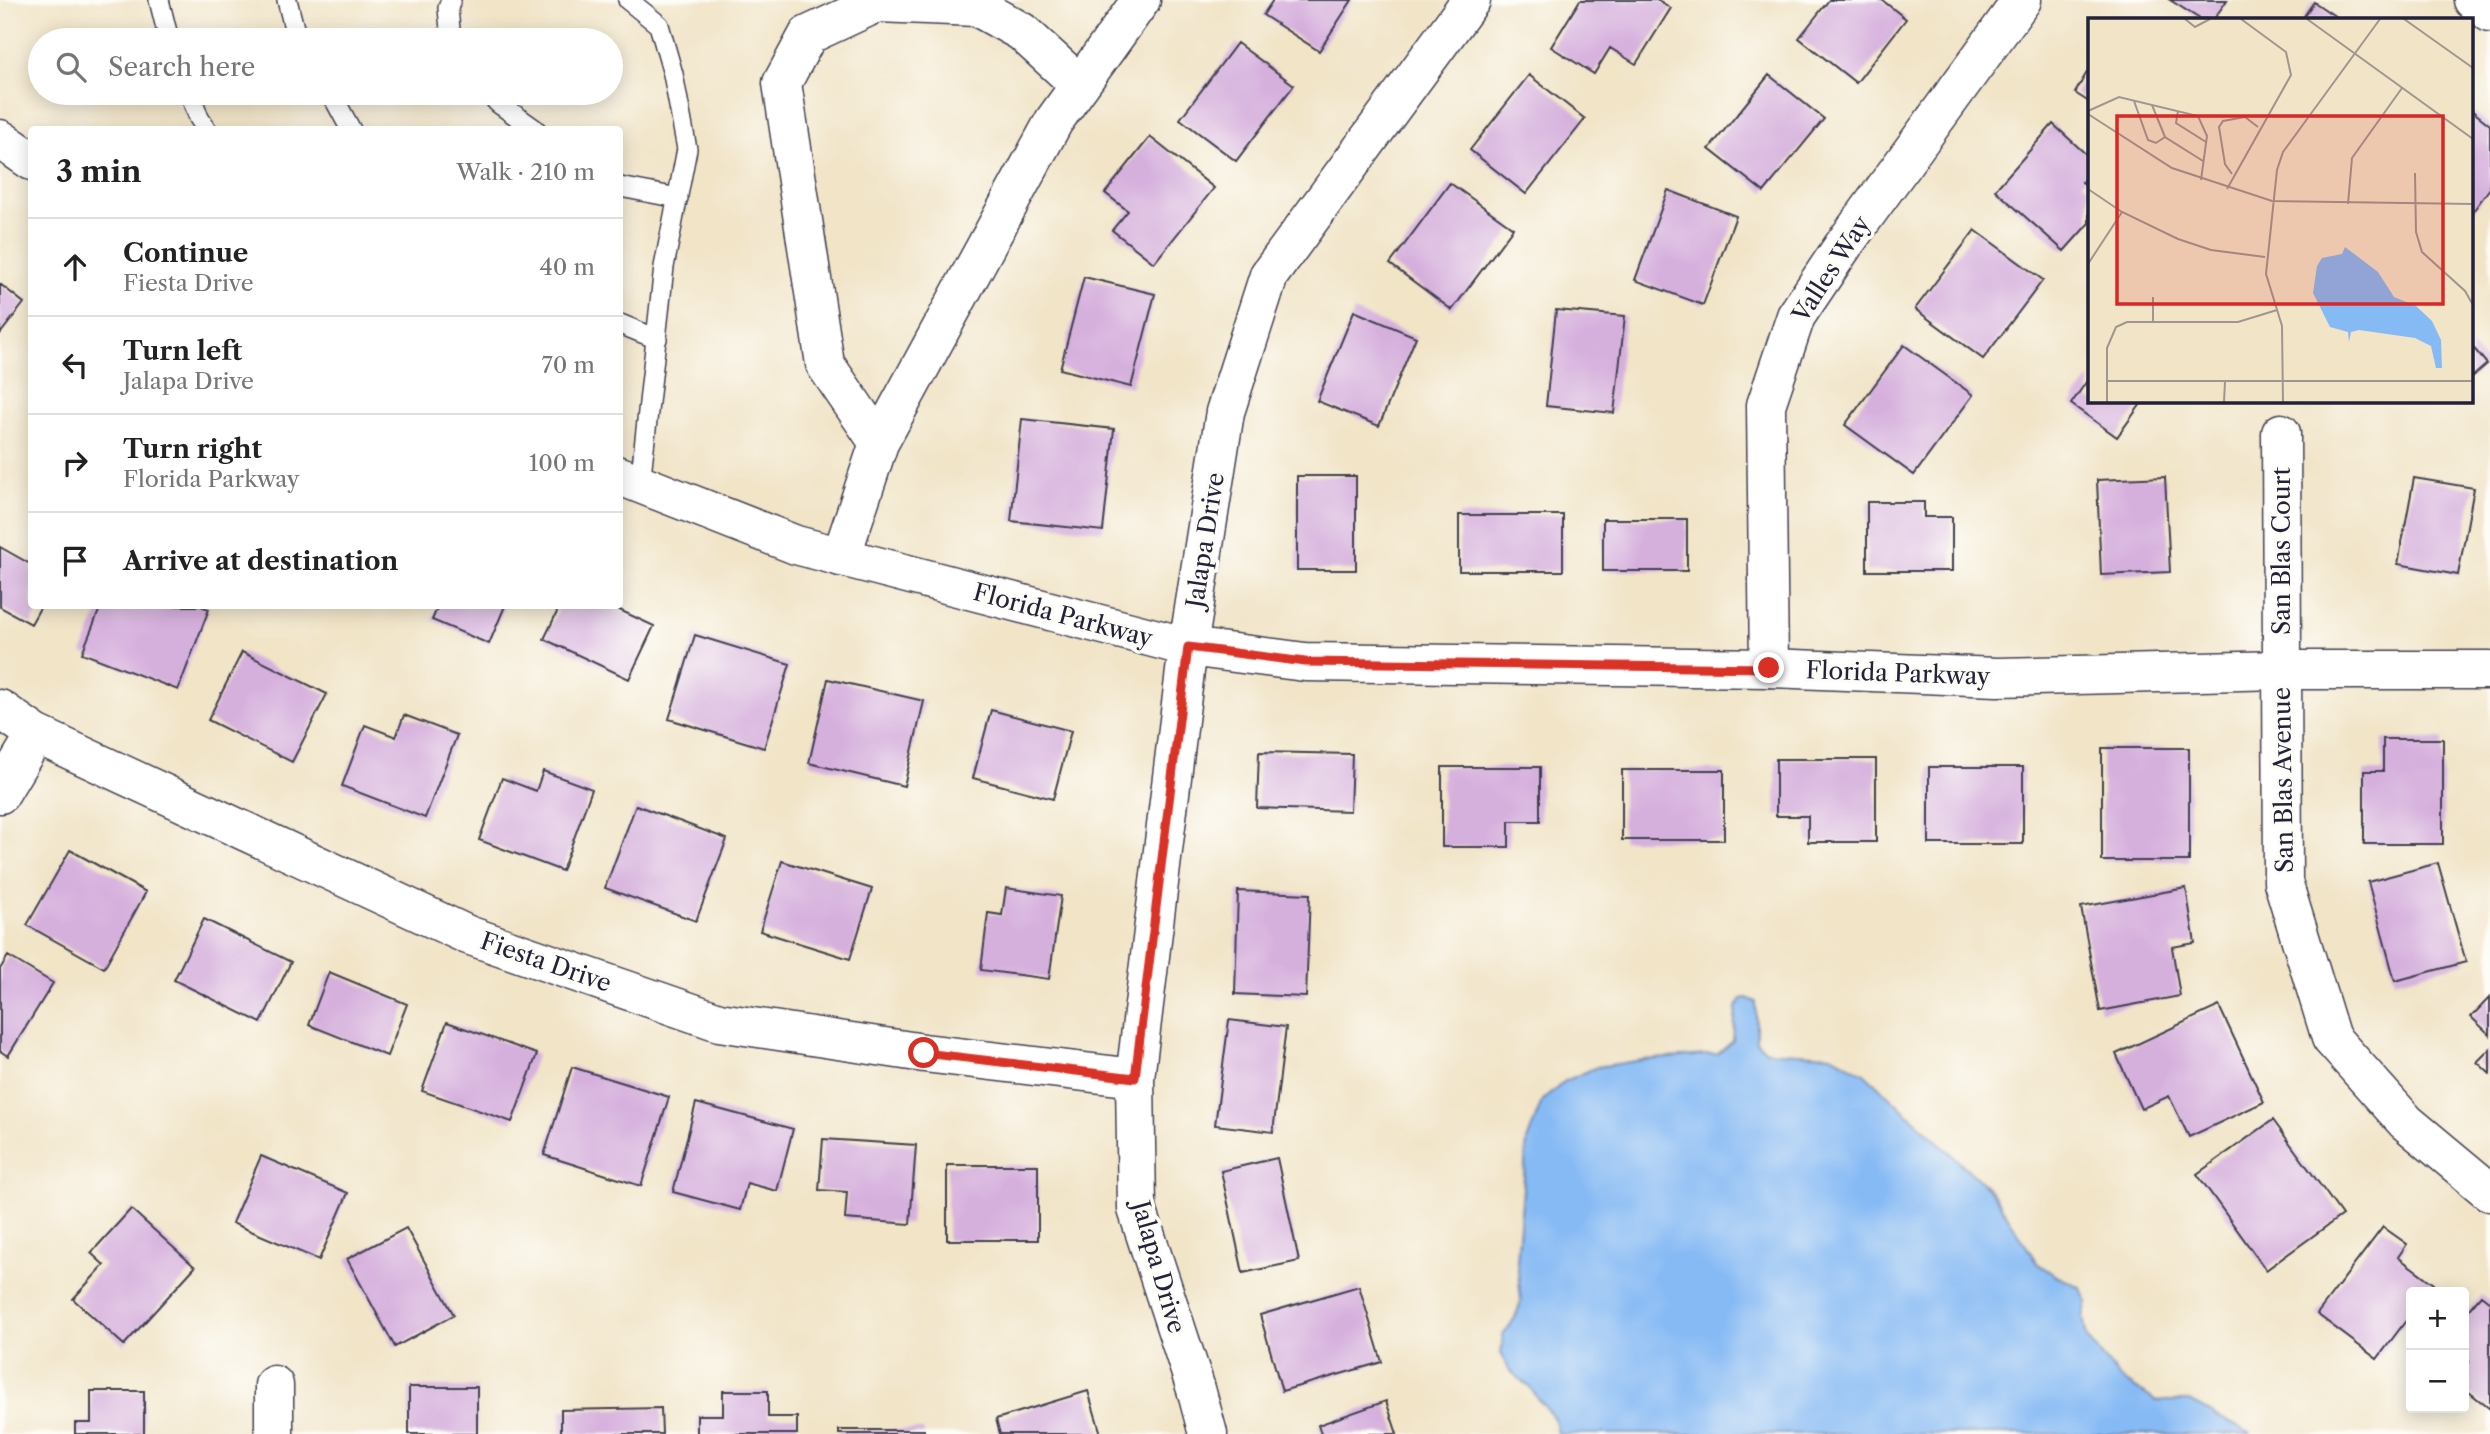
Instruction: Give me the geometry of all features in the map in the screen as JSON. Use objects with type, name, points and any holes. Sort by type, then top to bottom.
[{"type":"street","points":[[841,556],[879,443],[1054,121],[1142,0]]},
{"type":"street","name":"Jalapa Drive","points":[[1208,1434],[1137,1209],[1135,1078],[1188,647],[1225,412],[1269,275],[1471,0]]},
{"type":"street","name":"Valles Way","points":[[1769,668],[1766,405],[1796,316],[1843,246],[2022,0]]},
{"type":"street","points":[[2473,0],[2490,13]]},
{"type":"street","points":[[879,443],[825,364],[782,83],[808,35],[877,3],[977,7],[1023,32],[1080,85]]},
{"type":"street","points":[[0,139],[28,158]]},
{"type":"street","name":"San Blas Court","points":[[2281,433],[2281,670]]},
{"type":"street","name":"Florida Parkway","points":[[630,480],[796,545],[1188,647],[1305,662],[1769,668],[1997,677],[2281,670],[2490,670]]},
{"type":"street","name":"San Blas Avenue","points":[[2281,670],[2283,882],[2331,1038],[2406,1122],[2490,1192]]},
{"type":"street","name":"Fiesta Drive","points":[[0,709],[36,734],[468,935],[719,1022],[924,1053],[1135,1078]]},
{"type":"street","points":[[0,794],[36,734]]},
{"type":"street","points":[[274,1385],[274,1434]]},
{"type":"lane","points":[[159,0],[166,28]]},
{"type":"lane","points":[[287,0],[294,28]]},
{"type":"lane","points":[[450,28],[448,8],[451,0]]},
{"type":"lane","points":[[628,0],[659,24],[673,74],[687,149],[664,267],[657,338],[630,480]]},
{"type":"lane","points":[[195,105],[205,126]]},
{"type":"lane","points":[[337,105],[349,126]]},
{"type":"lane","points":[[501,105],[530,126]]},
{"type":"lane","points":[[623,188],[678,198]]},
{"type":"lane","points":[[623,325],[657,338]]},
{"type":"water","points":[[1742,999],[1756,1002],[1756,1041],[1766,1051],[1832,1055],[1864,1073],[1993,1193],[2037,1263],[2080,1287],[2087,1302],[2083,1316],[2087,1338],[2120,1378],[2156,1401],[2189,1401],[2251,1434],[1558,1434],[1555,1420],[1530,1388],[1509,1370],[1501,1353],[1503,1335],[1515,1318],[1521,1301],[1517,1261],[1527,1141],[1542,1101],[1565,1081],[1597,1067],[1718,1054],[1733,1041],[1736,1008]]},
{"type":"building","points":[[1273,0],[1352,0],[1319,51],[1263,15]]},
{"type":"building","points":[[1580,0],[1658,0],[1671,8],[1636,64],[1610,48],[1594,74],[1551,47]]},
{"type":"building","points":[[1829,0],[1882,0],[1906,19],[1856,83],[1799,38]]},
{"type":"building","points":[[2170,0],[2227,0],[2215,18],[2198,18]]},
{"type":"building","points":[[2314,2],[2338,18],[2303,18]]},
{"type":"building","points":[[1237,43],[1294,85],[1236,161],[1180,119]]},
{"type":"building","points":[[2088,71],[2088,101],[2075,93]]},
{"type":"building","points":[[1529,75],[1585,119],[1526,194],[1470,150]]},
{"type":"building","points":[[1769,75],[1824,119],[1764,192],[1709,149]]},
{"type":"building","points":[[2472,111],[2490,125],[2490,188],[2472,213]]},
{"type":"building","points":[[2053,124],[2088,156],[2088,175],[2082,182],[2088,187],[2088,224],[2064,251],[1995,190]]},
{"type":"building","points":[[1150,137],[1214,188],[1154,263],[1112,230],[1128,211],[1105,193]]},
{"type":"building","points":[[1450,183],[1513,228],[1452,310],[1390,264]]},
{"type":"building","points":[[1668,190],[1736,216],[1703,305],[1635,280]]},
{"type":"building","points":[[1975,230],[2043,280],[1983,359],[1915,309]]},
{"type":"building","points":[[1084,277],[1155,294],[1131,387],[1060,369]]},
{"type":"building","points":[[0,284],[24,303],[0,334]]},
{"type":"building","points":[[1556,310],[1625,316],[1614,413],[1546,406]]},
{"type":"building","points":[[1354,311],[1416,337],[1379,426],[1317,401]]},
{"type":"building","points":[[1904,345],[1973,395],[1914,475],[1845,425]]},
{"type":"building","points":[[2472,346],[2487,364],[2472,377]]},
{"type":"building","points":[[2088,379],[2088,402],[2142,402],[2117,437],[2071,404]]},
{"type":"building","points":[[1022,419],[1114,429],[1103,531],[1011,521]]},
{"type":"building","points":[[1297,476],[1356,476],[1356,570],[1297,570]]},
{"type":"building","points":[[2165,477],[2170,572],[2101,575],[2097,480]]},
{"type":"building","points":[[2414,478],[2474,488],[2458,575],[2398,564]]},
{"type":"building","points":[[1867,502],[1924,502],[1924,517],[1952,517],[1952,571],[1867,571]]},
{"type":"building","points":[[1459,515],[1563,515],[1563,571],[1459,571]]},
{"type":"building","points":[[1603,519],[1687,519],[1687,571],[1603,571]]},
{"type":"building","points":[[0,547],[28,563],[28,609],[39,609],[31,624],[0,607]]},
{"type":"building","points":[[100,609],[209,609],[178,690],[82,653]]},
{"type":"building","points":[[437,609],[504,609],[489,644],[432,620]]},
{"type":"building","points":[[559,609],[617,609],[654,626],[629,679],[544,639]]},
{"type":"building","points":[[695,635],[790,664],[764,748],[669,719]]},
{"type":"building","points":[[242,652],[327,694],[292,762],[208,720]]},
{"type":"building","points":[[828,679],[924,701],[904,786],[809,763]]},
{"type":"building","points":[[991,710],[1071,731],[1053,799],[973,778]]},
{"type":"building","points":[[404,715],[457,735],[425,818],[342,786],[365,725],[396,737]]},
{"type":"building","points":[[2383,739],[2443,739],[2443,844],[2364,844],[2364,771],[2383,771]]},
{"type":"building","points":[[2102,748],[2189,748],[2189,861],[2102,861]]},
{"type":"building","points":[[1259,752],[1352,754],[1350,811],[1257,808]]},
{"type":"building","points":[[1776,759],[1876,759],[1876,842],[1808,842],[1808,816],[1776,816]]},
{"type":"building","points":[[1442,767],[1540,767],[1540,821],[1509,821],[1509,847],[1442,847]]},
{"type":"building","points":[[1929,767],[2023,767],[2023,844],[1929,844]]},
{"type":"building","points":[[1622,770],[1724,770],[1724,840],[1622,840]]},
{"type":"building","points":[[543,771],[592,789],[562,871],[479,840],[502,778],[536,791]]},
{"type":"building","points":[[636,805],[727,839],[696,921],[605,888]]},
{"type":"building","points":[[70,850],[146,892],[104,968],[27,925]]},
{"type":"building","points":[[782,861],[872,889],[850,959],[760,931]]},
{"type":"building","points":[[2438,863],[2466,962],[2395,981],[2368,882]]},
{"type":"building","points":[[1006,888],[1061,896],[1049,979],[981,970],[988,913],[1002,915]]},
{"type":"building","points":[[2186,888],[2195,943],[2172,947],[2180,996],[2100,1011],[2081,907]]},
{"type":"building","points":[[1238,891],[1310,894],[1306,997],[1235,994]]},
{"type":"building","points":[[204,919],[291,962],[261,1023],[174,980]]},
{"type":"building","points":[[8,956],[53,983],[8,1056],[0,1051],[0,969]]},
{"type":"building","points":[[329,972],[407,1004],[387,1056],[309,1025]]},
{"type":"building","points":[[2490,997],[2490,1035],[2471,1017]]},
{"type":"building","points":[[2219,1006],[2264,1102],[2189,1137],[2169,1096],[2141,1109],[2116,1054]]},
{"type":"building","points":[[1229,1020],[1286,1027],[1273,1132],[1215,1125]]},
{"type":"building","points":[[447,1022],[537,1054],[512,1122],[422,1091]]},
{"type":"building","points":[[2490,1049],[2490,1074],[2477,1062]]},
{"type":"building","points":[[572,1067],[669,1097],[641,1186],[544,1155]]},
{"type":"building","points":[[696,1103],[793,1129],[777,1191],[747,1183],[740,1210],[673,1192]]},
{"type":"building","points":[[2273,1120],[2342,1215],[2266,1270],[2197,1174]]},
{"type":"building","points":[[823,1139],[916,1145],[910,1224],[845,1219],[847,1192],[819,1190]]},
{"type":"building","points":[[261,1156],[348,1193],[319,1260],[232,1223]]},
{"type":"building","points":[[1277,1158],[1299,1261],[1243,1273],[1221,1171]]},
{"type":"building","points":[[947,1165],[1038,1165],[1038,1240],[947,1240]]},
{"type":"building","points":[[131,1209],[195,1267],[124,1345],[73,1299],[104,1265],[91,1253]]},
{"type":"building","points":[[2383,1227],[2407,1244],[2398,1257],[2434,1284],[2432,1287],[2406,1287],[2406,1321],[2377,1359],[2317,1314]]},
{"type":"building","points":[[406,1228],[454,1315],[395,1347],[347,1259]]},
{"type":"building","points":[[1359,1286],[1382,1362],[1282,1391],[1260,1315]]},
{"type":"building","points":[[2481,1295],[2490,1302],[2490,1409],[2469,1392],[2469,1309]]},
{"type":"building","points":[[409,1387],[477,1387],[477,1434],[409,1434]]},
{"type":"building","points":[[91,1391],[144,1391],[144,1434],[75,1434],[75,1423],[91,1423]]},
{"type":"building","points":[[723,1391],[768,1391],[768,1417],[797,1417],[797,1434],[697,1434],[697,1415],[723,1415]]},
{"type":"building","points":[[1088,1391],[1101,1434],[1000,1434],[996,1419]]},
{"type":"building","points":[[1386,1401],[1397,1434],[1321,1434],[1318,1425]]},
{"type":"building","points":[[661,1408],[662,1434],[561,1434],[561,1410]]},
{"type":"building","points":[[839,1430],[924,1430],[924,1434],[839,1434]]},
{"type":"route","points":[[924,1053],[1135,1078],[1188,647],[1305,662],[1769,668]]}]
